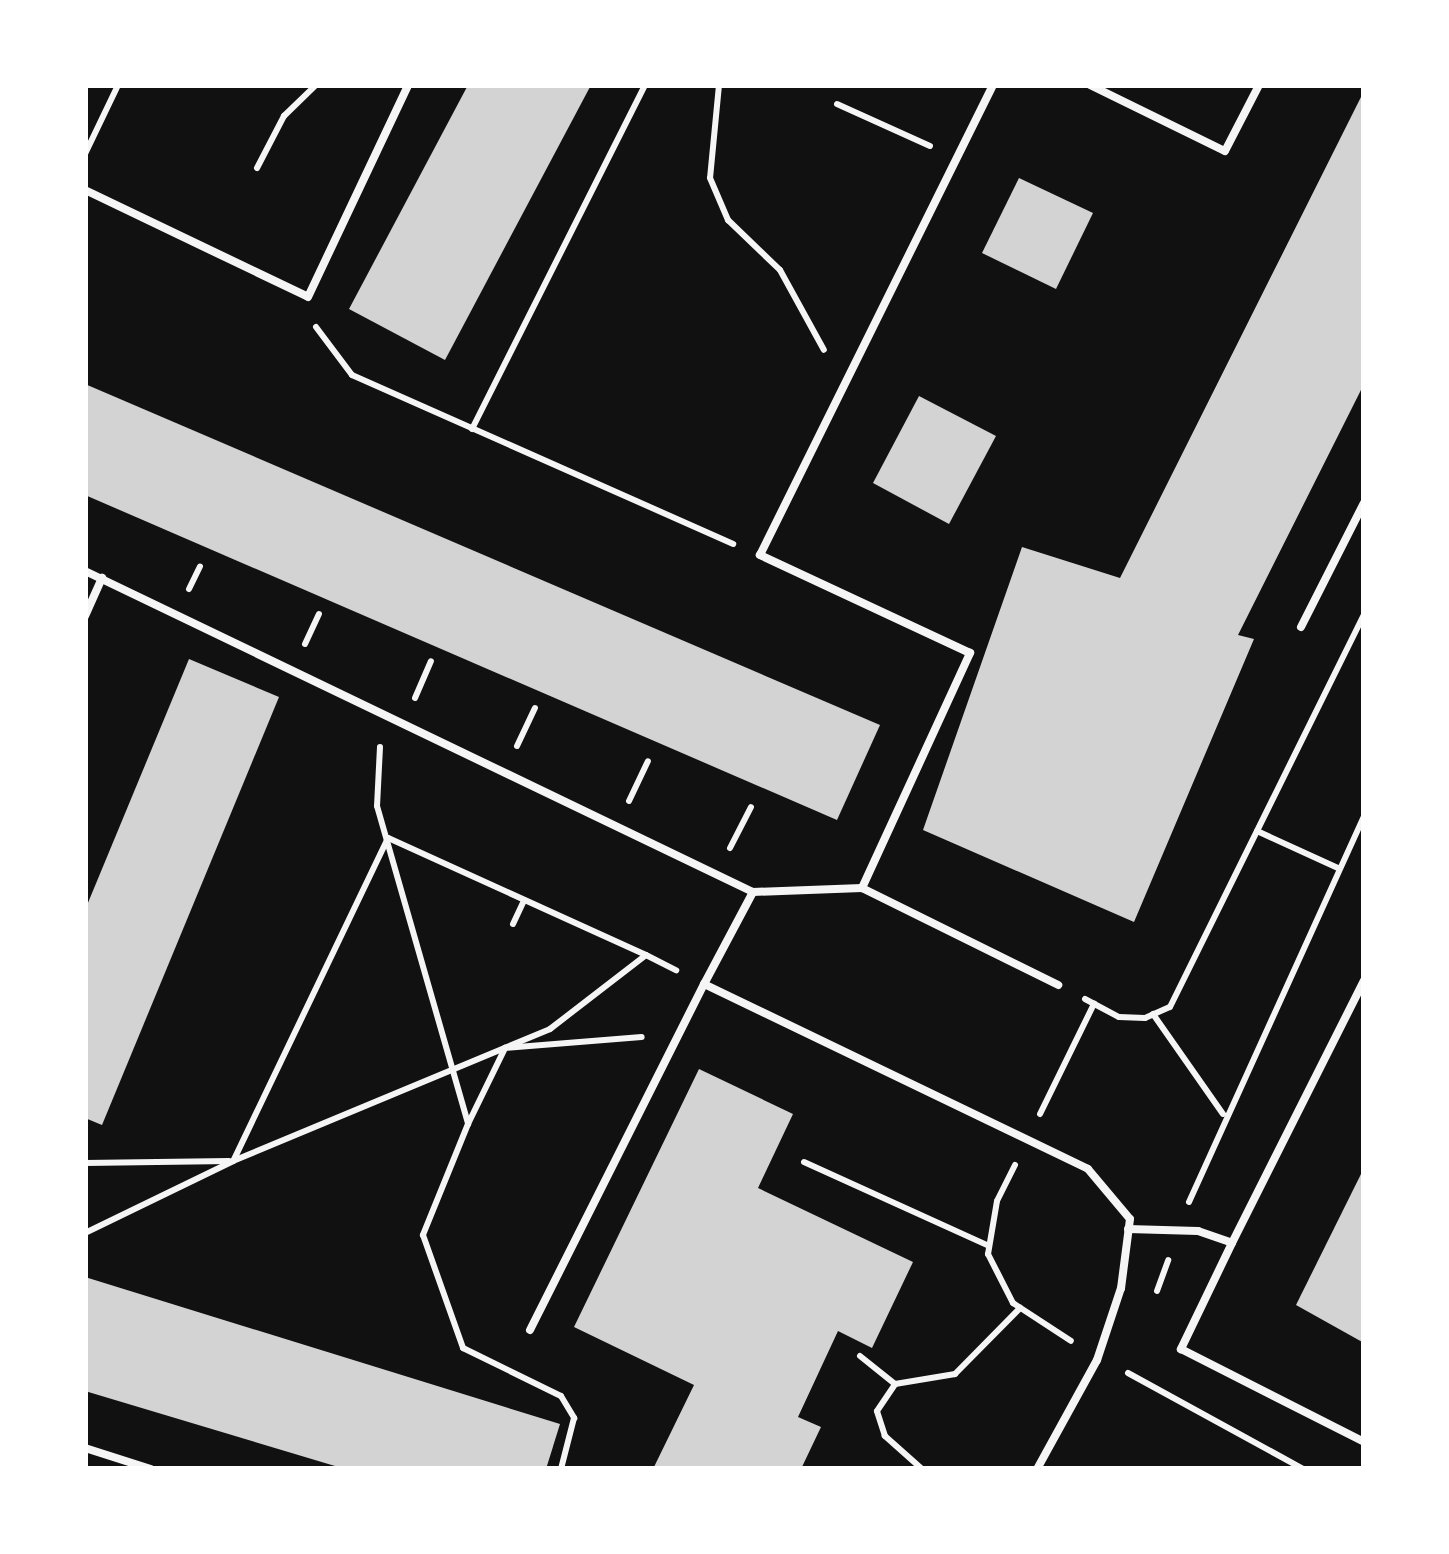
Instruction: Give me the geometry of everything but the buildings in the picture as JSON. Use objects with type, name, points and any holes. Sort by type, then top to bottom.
[{"type":"lane","points":[[85,190],[308,297],[408,85]]},
{"type":"lane","points":[[862,888],[970,654],[760,555],[993,85]]},
{"type":"lane","points":[[1090,85],[1225,151],[1259,85]]},
{"type":"lane","points":[[1301,626],[1364,503]]},
{"type":"lane","points":[[85,571],[752,892],[862,888],[1058,986]]},
{"type":"lane","points":[[85,616],[102,578]]},
{"type":"lane","points":[[530,1330],[752,892]]},
{"type":"lane","points":[[1364,980],[1181,1349],[1364,1442]]},
{"type":"lane","points":[[704,984],[1029,1137],[1088,1169],[1130,1219],[1121,1288],[1096,1360],[1037,1469]]},
{"type":"lane","points":[[1128,1228],[1198,1231],[1232,1243]]},
{"type":"lane","points":[[85,1448],[151,1469]]},
{"type":"path","points":[[85,154],[118,85]]},
{"type":"path","points":[[257,168],[284,116],[316,85]]},
{"type":"path","points":[[472,429],[645,85]]},
{"type":"path","points":[[720,85],[710,178],[728,220],[780,270],[844,386]]},
{"type":"path","points":[[837,104],[959,158]]},
{"type":"path","points":[[308,297],[318,336],[352,375],[760,555]]},
{"type":"path","points":[[1058,986],[1119,1017],[1153,1014],[1170,1007],[1364,615]]},
{"type":"path","points":[[382,716],[376,806],[468,1124]]},
{"type":"path","points":[[716,876],[751,807]]},
{"type":"path","points":[[1208,1148],[1364,816]]},
{"type":"path","points":[[1257,831],[1338,868]]},
{"type":"path","points":[[85,1233],[233,1161],[550,1030],[646,955],[388,838]]},
{"type":"path","points":[[233,1161],[388,838]]},
{"type":"path","points":[[513,924],[524,900]]},
{"type":"path","points":[[1072,1342],[1020,1308],[990,1246],[997,1201],[1094,1004]]},
{"type":"path","points":[[1153,1014],[1223,1114]]},
{"type":"path","points":[[504,1048],[680,1032]]},
{"type":"path","points":[[504,1048],[423,1234],[463,1348],[561,1396],[574,1418],[562,1469]]},
{"type":"path","points":[[85,1163],[233,1161]]},
{"type":"path","points":[[804,1162],[990,1246]]},
{"type":"path","points":[[922,1469],[884,1436],[877,1412],[895,1384],[954,1374],[1020,1308]]},
{"type":"path","points":[[860,1356],[895,1384]]},
{"type":"path","points":[[1127,1375],[1304,1469]]}]
